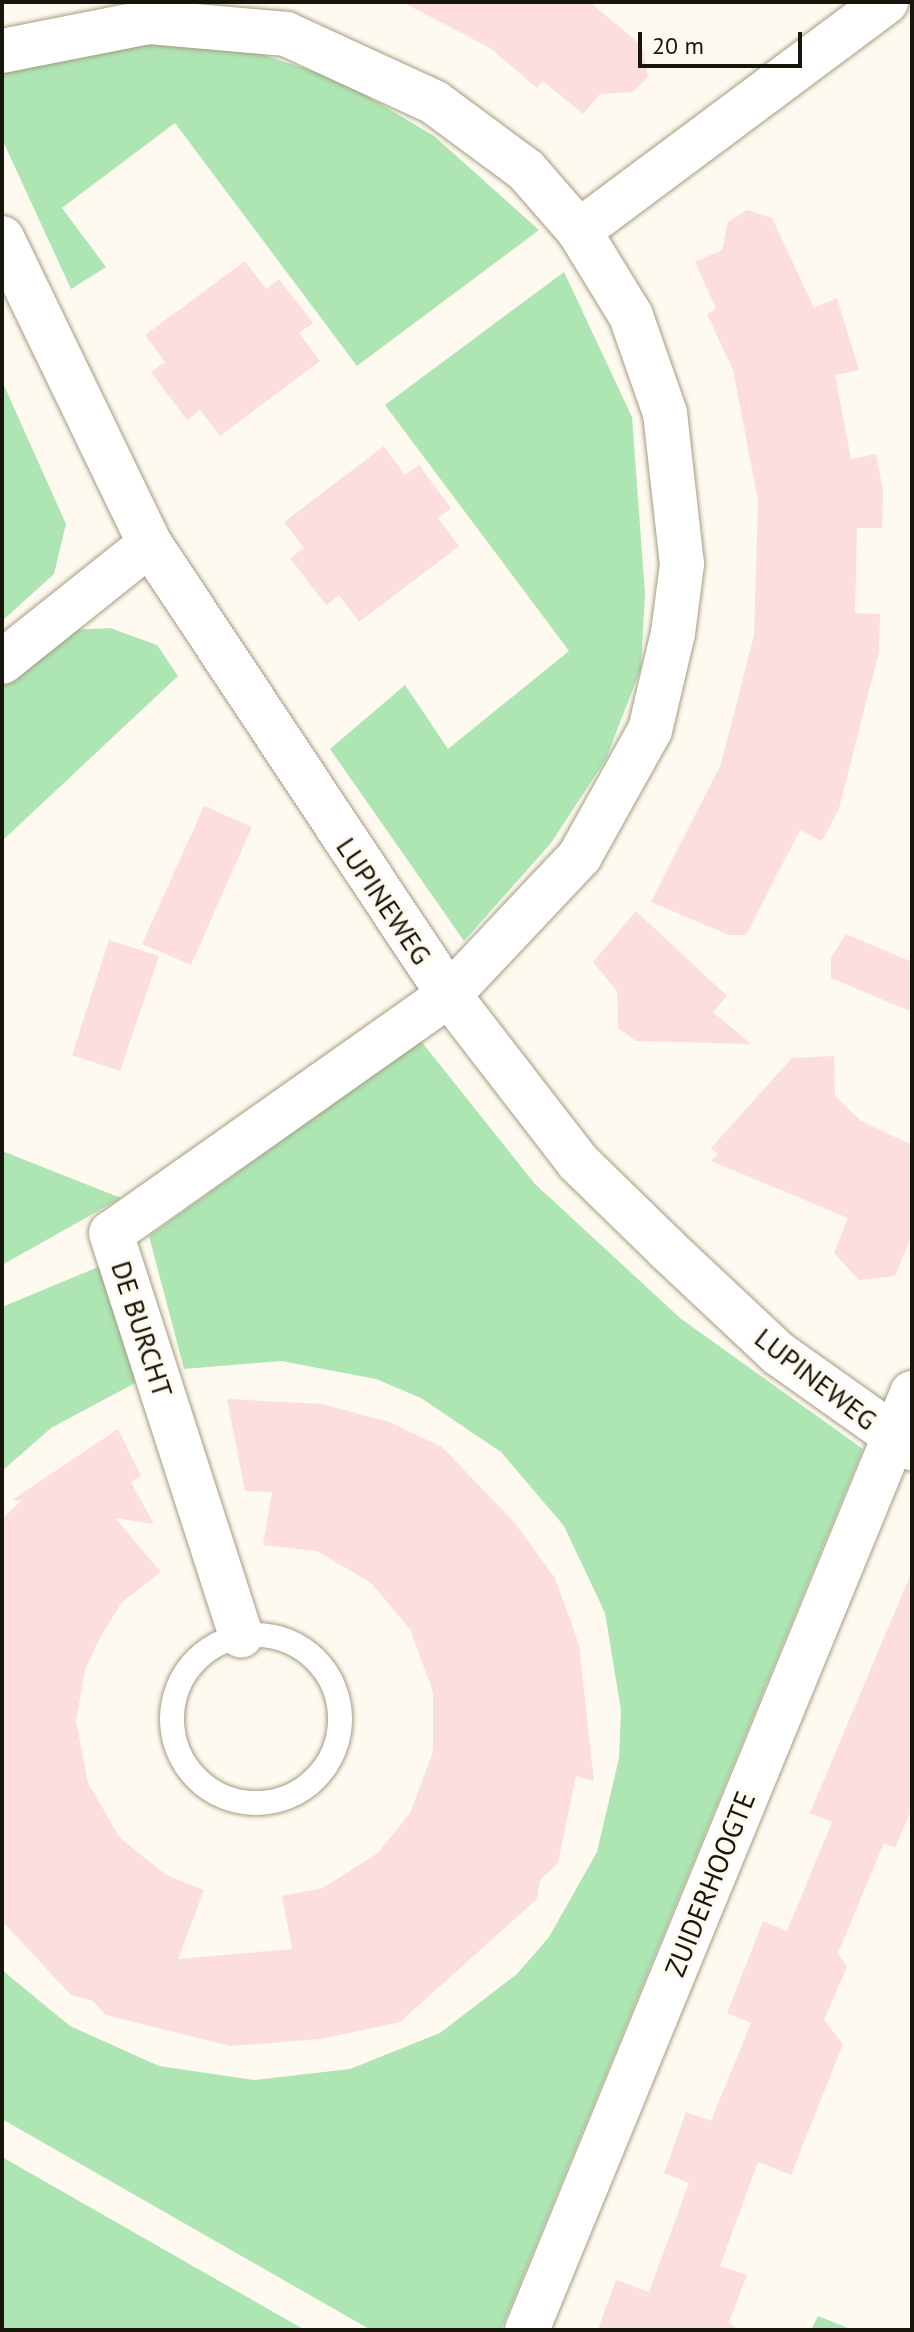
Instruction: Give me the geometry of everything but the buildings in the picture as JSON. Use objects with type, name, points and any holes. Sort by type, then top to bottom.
[{"type":"street","points":[[579,231],[886,2]]},
{"type":"street","points":[[2,51],[149,22],[286,34],[434,102],[526,170],[579,231],[631,316],[665,413],[682,564],[673,633],[650,730],[580,856],[449,995]]},
{"type":"street","name":"LUPINEWEG","points":[[2,238],[150,544],[449,995],[578,1162],[779,1354],[902,1443]]},
{"type":"street","points":[[2,662],[150,544]]},
{"type":"street","name":"DE BURCHT","points":[[241,1636],[111,1233],[449,995]]},
{"type":"street","name":"ZUIDERHOOGTE","points":[[527,2330],[902,1443],[912,1393]]},
{"type":"lane","points":[[241,1636],[299,1646],[321,1666],[338,1700],[340,1729],[330,1760],[312,1783],[273,1802],[236,1803],[209,1791],[185,1768],[170,1726],[183,1674],[203,1653],[241,1636]]},
{"type":"green space","points":[[120,41],[222,41],[342,81],[434,136],[539,230],[357,366],[175,123],[62,208],[106,267],[71,289],[2,139],[2,59]]},
{"type":"green space","points":[[564,272],[632,417],[645,594],[641,668],[606,759],[551,843],[464,941],[330,749],[405,685],[448,749],[569,651],[385,405]]},
{"type":"green space","points":[[2,381],[66,524],[54,574],[2,621]]},
{"type":"green space","points":[[110,628],[157,645],[178,676],[2,841],[2,680],[70,630]]},
{"type":"green space","points":[[421,1041],[535,1184],[680,1318],[863,1449],[501,2330],[371,2330],[2,2119],[2,1970],[70,2026],[159,2066],[254,2080],[350,2069],[440,2033],[517,1974],[549,1937],[597,1852],[619,1758],[621,1710],[605,1613],[564,1526],[501,1452],[421,1398],[376,1379],[281,1361],[184,1369],[149,1236]]},
{"type":"green space","points":[[2,1151],[121,1198],[2,1265]]},
{"type":"green space","points":[[103,1265],[135,1383],[51,1428],[2,1471],[2,1307]]},
{"type":"green space","points":[[2,2157],[305,2330],[2,2330]]},
{"type":"green space","points":[[818,2316],[853,2330],[811,2330]]}]
